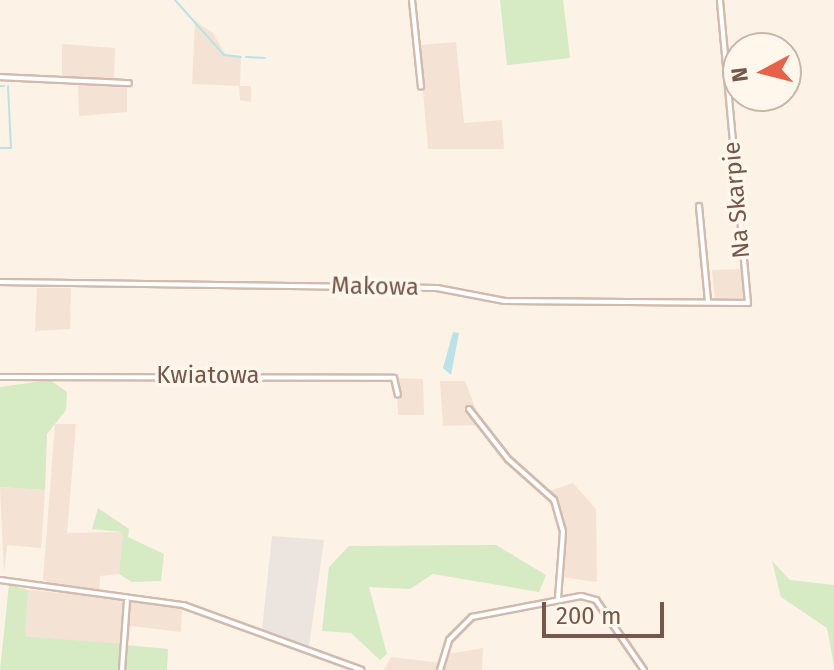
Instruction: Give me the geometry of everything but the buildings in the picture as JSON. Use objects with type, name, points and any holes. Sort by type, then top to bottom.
[{"type":"street","points":[[412,0],[421,87]]},
{"type":"street","name":"Na Skarpie","points":[[720,0],[748,303]]},
{"type":"street","points":[[0,77],[129,83]]},
{"type":"street","points":[[699,206],[708,302]]},
{"type":"street","name":"Makowa","points":[[0,282],[437,288],[505,301],[748,303]]},
{"type":"street","name":"Kwiatowa","points":[[1,378],[394,378],[398,395]]},
{"type":"street","points":[[469,409],[508,459],[554,500],[563,532],[558,598]]},
{"type":"street","points":[[0,580],[127,600],[183,605],[362,670]]},
{"type":"street","points":[[440,670],[449,640],[472,617],[558,598],[596,600],[644,670]]},
{"type":"street","points":[[122,670],[127,600]]},
{"type":"shaded area","points":[[195,21],[213,33],[225,54],[241,56],[240,86],[251,86],[251,102],[240,100],[239,86],[192,84]]},
{"type":"shaded area","points":[[456,42],[464,123],[502,120],[504,149],[428,149],[419,45]]},
{"type":"shaded area","points":[[62,44],[115,48],[114,83],[127,84],[127,112],[79,116],[78,83],[62,82]]},
{"type":"shaded area","points":[[742,269],[745,300],[715,300],[712,270]]},
{"type":"shaded area","points":[[37,288],[71,288],[70,329],[35,331]]},
{"type":"shaded area","points":[[397,378],[423,379],[424,415],[398,415]]},
{"type":"shaded area","points":[[440,381],[465,381],[482,425],[443,426]]},
{"type":"shaded area","points":[[55,424],[76,424],[67,533],[123,532],[119,574],[100,576],[99,592],[182,609],[181,632],[131,626],[128,645],[24,636],[28,590],[60,593],[60,586],[43,580]]},
{"type":"shaded area","points":[[573,483],[596,509],[597,582],[561,577],[565,523],[550,491]]},
{"type":"shaded area","points":[[0,487],[45,490],[41,548],[7,545],[4,573]]},
{"type":"shaded area","points":[[272,536],[324,540],[309,646],[262,630]]},
{"type":"shaded area","points":[[483,648],[482,670],[444,670],[448,654]]},
{"type":"shaded area","points":[[391,657],[442,663],[439,670],[384,670]]},
{"type":"green space","points":[[500,0],[563,0],[570,58],[507,65]]},
{"type":"green space","points":[[50,380],[67,392],[66,410],[47,434],[45,490],[0,487],[0,387]]},
{"type":"green space","points":[[98,508],[129,529],[128,537],[164,554],[161,581],[132,582],[119,574],[123,532],[92,529]]},
{"type":"green space","points":[[496,545],[546,575],[539,592],[433,574],[410,589],[369,587],[387,654],[380,660],[351,633],[322,631],[329,567],[349,546]]},
{"type":"green space","points":[[772,561],[790,580],[834,585],[834,666],[827,628],[781,597]]},
{"type":"green space","points":[[9,585],[28,590],[25,636],[122,644],[119,670],[0,670]]},
{"type":"green space","points":[[126,645],[168,649],[167,670],[124,670]]},
{"type":"water","points":[[453,332],[459,333],[451,375],[443,368]]},
{"type":"waterway","points":[[175,0],[224,55],[241,57]]},
{"type":"waterway","points":[[246,57],[265,58]]},
{"type":"waterway","points":[[0,148],[11,148],[8,86]]}]
